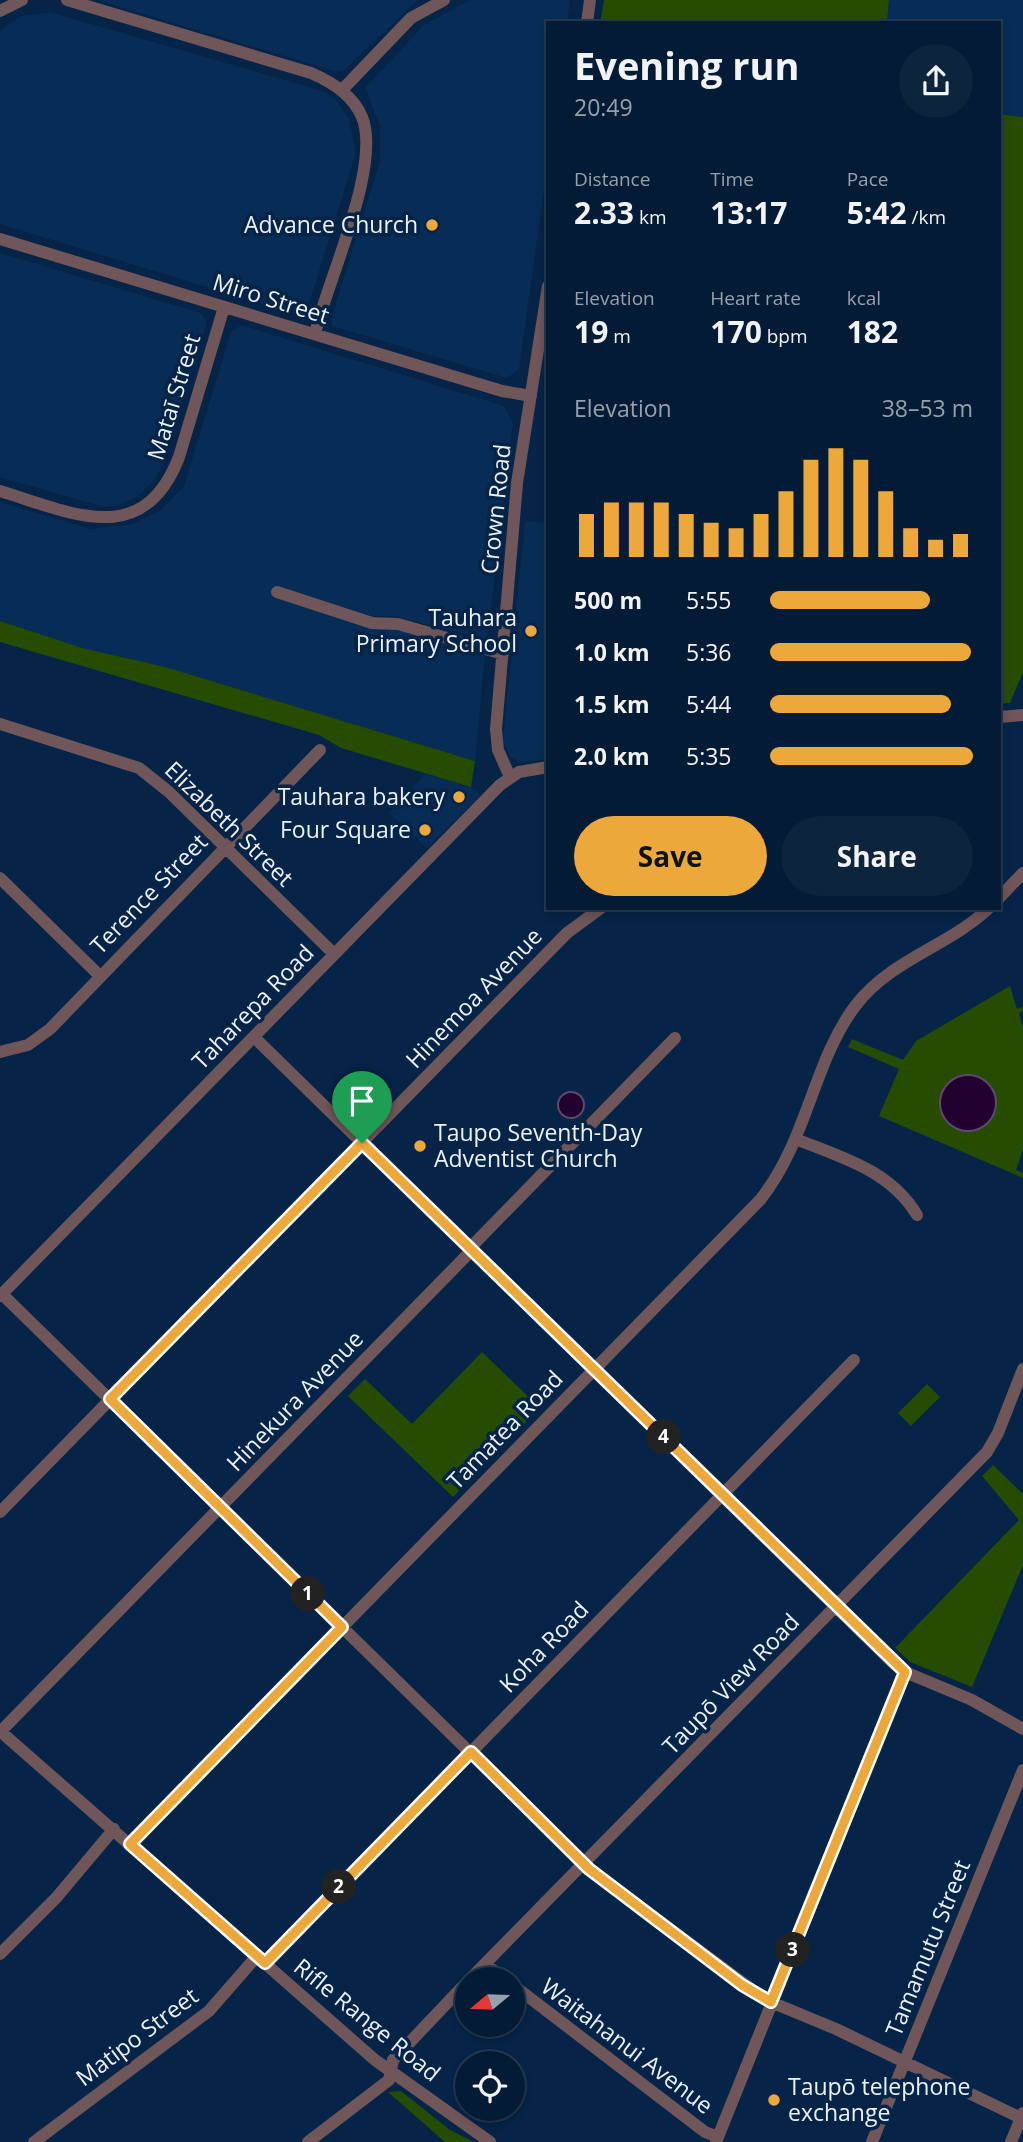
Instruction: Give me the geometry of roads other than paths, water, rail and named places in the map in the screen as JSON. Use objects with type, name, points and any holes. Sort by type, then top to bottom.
[{"type":"street","points":[[0,11],[22,0]]},
{"type":"street","points":[[67,0],[311,73],[342,90],[362,118],[366,133],[366,166],[315,334]]},
{"type":"street","points":[[342,90],[411,18],[444,0]]},
{"type":"street","points":[[587,21],[590,0]]},
{"type":"street","name":"Miro Street","points":[[0,239],[502,391],[531,396]]},
{"type":"street","name":"Crown Road","points":[[510,776],[496,740],[517,484],[546,299]]},
{"type":"street","name":"Mataī Street","points":[[0,491],[85,517],[118,518],[149,504],[172,475],[179,457],[224,307]]},
{"type":"street","points":[[276,592],[372,623],[398,624],[503,654]]},
{"type":"street","points":[[1001,717],[1023,715]]},
{"type":"street","points":[[1001,717],[1023,722]]},
{"type":"street","name":"Elizabeth Street","points":[[0,724],[139,768],[169,792],[334,954]]},
{"type":"street","name":"Terence Street","points":[[0,1052],[17,1049],[38,1038],[320,750]]},
{"type":"street","points":[[510,776],[546,767]]},
{"type":"street","name":"Taharepa Road","points":[[1,1295],[510,776]]},
{"type":"street","points":[[1001,896],[1023,873]]},
{"type":"street","points":[[0,877],[99,975]]},
{"type":"street","name":"Hinemoa Avenue","points":[[0,1512],[567,933],[598,910]]},
{"type":"street","name":"Tamatea Road","points":[[130,1844],[760,1200],[780,1173],[839,1034],[856,1005],[881,980],[985,910]]},
{"type":"street","points":[[254,1037],[905,1672],[972,1700],[1023,1729]]},
{"type":"street","name":"Hinekura Avenue","points":[[0,1731],[675,1038]]},
{"type":"street","points":[[796,1139],[874,1171],[894,1185],[917,1214]]},
{"type":"street","points":[[1,1295],[584,1864],[742,1985],[771,2002],[1022,2117],[1011,2142]]},
{"type":"street","name":"Koha Road","points":[[261,1959],[471,1752],[854,1360]]},
{"type":"street","name":"Taupō View Road","points":[[482,1967],[987,1452],[998,1433],[1023,1369]]},
{"type":"street","points":[[717,2139],[905,1672]]},
{"type":"street","name":"Rifle Range Road","points":[[0,1731],[391,2073],[490,2142]]},
{"type":"street","name":"Tamamutu Street","points":[[872,2142],[1023,1770]]},
{"type":"street","points":[[0,1954],[56,1898],[114,1829]]},
{"type":"street","name":"Matipo Street","points":[[34,2142],[201,2018],[261,1959]]},
{"type":"street","points":[[485,1964],[489,1967]]},
{"type":"street","name":"Waitahanui Avenue","points":[[525,1994],[717,2139]]},
{"type":"street","name":"Taupō View Road","points":[[307,2142],[382,2087],[389,2080],[393,2060],[455,1996]]},
{"type":"place","name":"Advance Church","points":[[432,225]]},
{"type":"place","name":"Tauhara Primary School","points":[[531,631]]},
{"type":"place","name":"Tauhara bakery","points":[[459,797]]},
{"type":"place","name":"Four Square","points":[[425,830]]},
{"type":"place","name":"Taupo Seventh-Day Adventist Church","points":[[420,1146]]},
{"type":"place","name":"Taupō telephone exchange","points":[[774,2100]]}]
